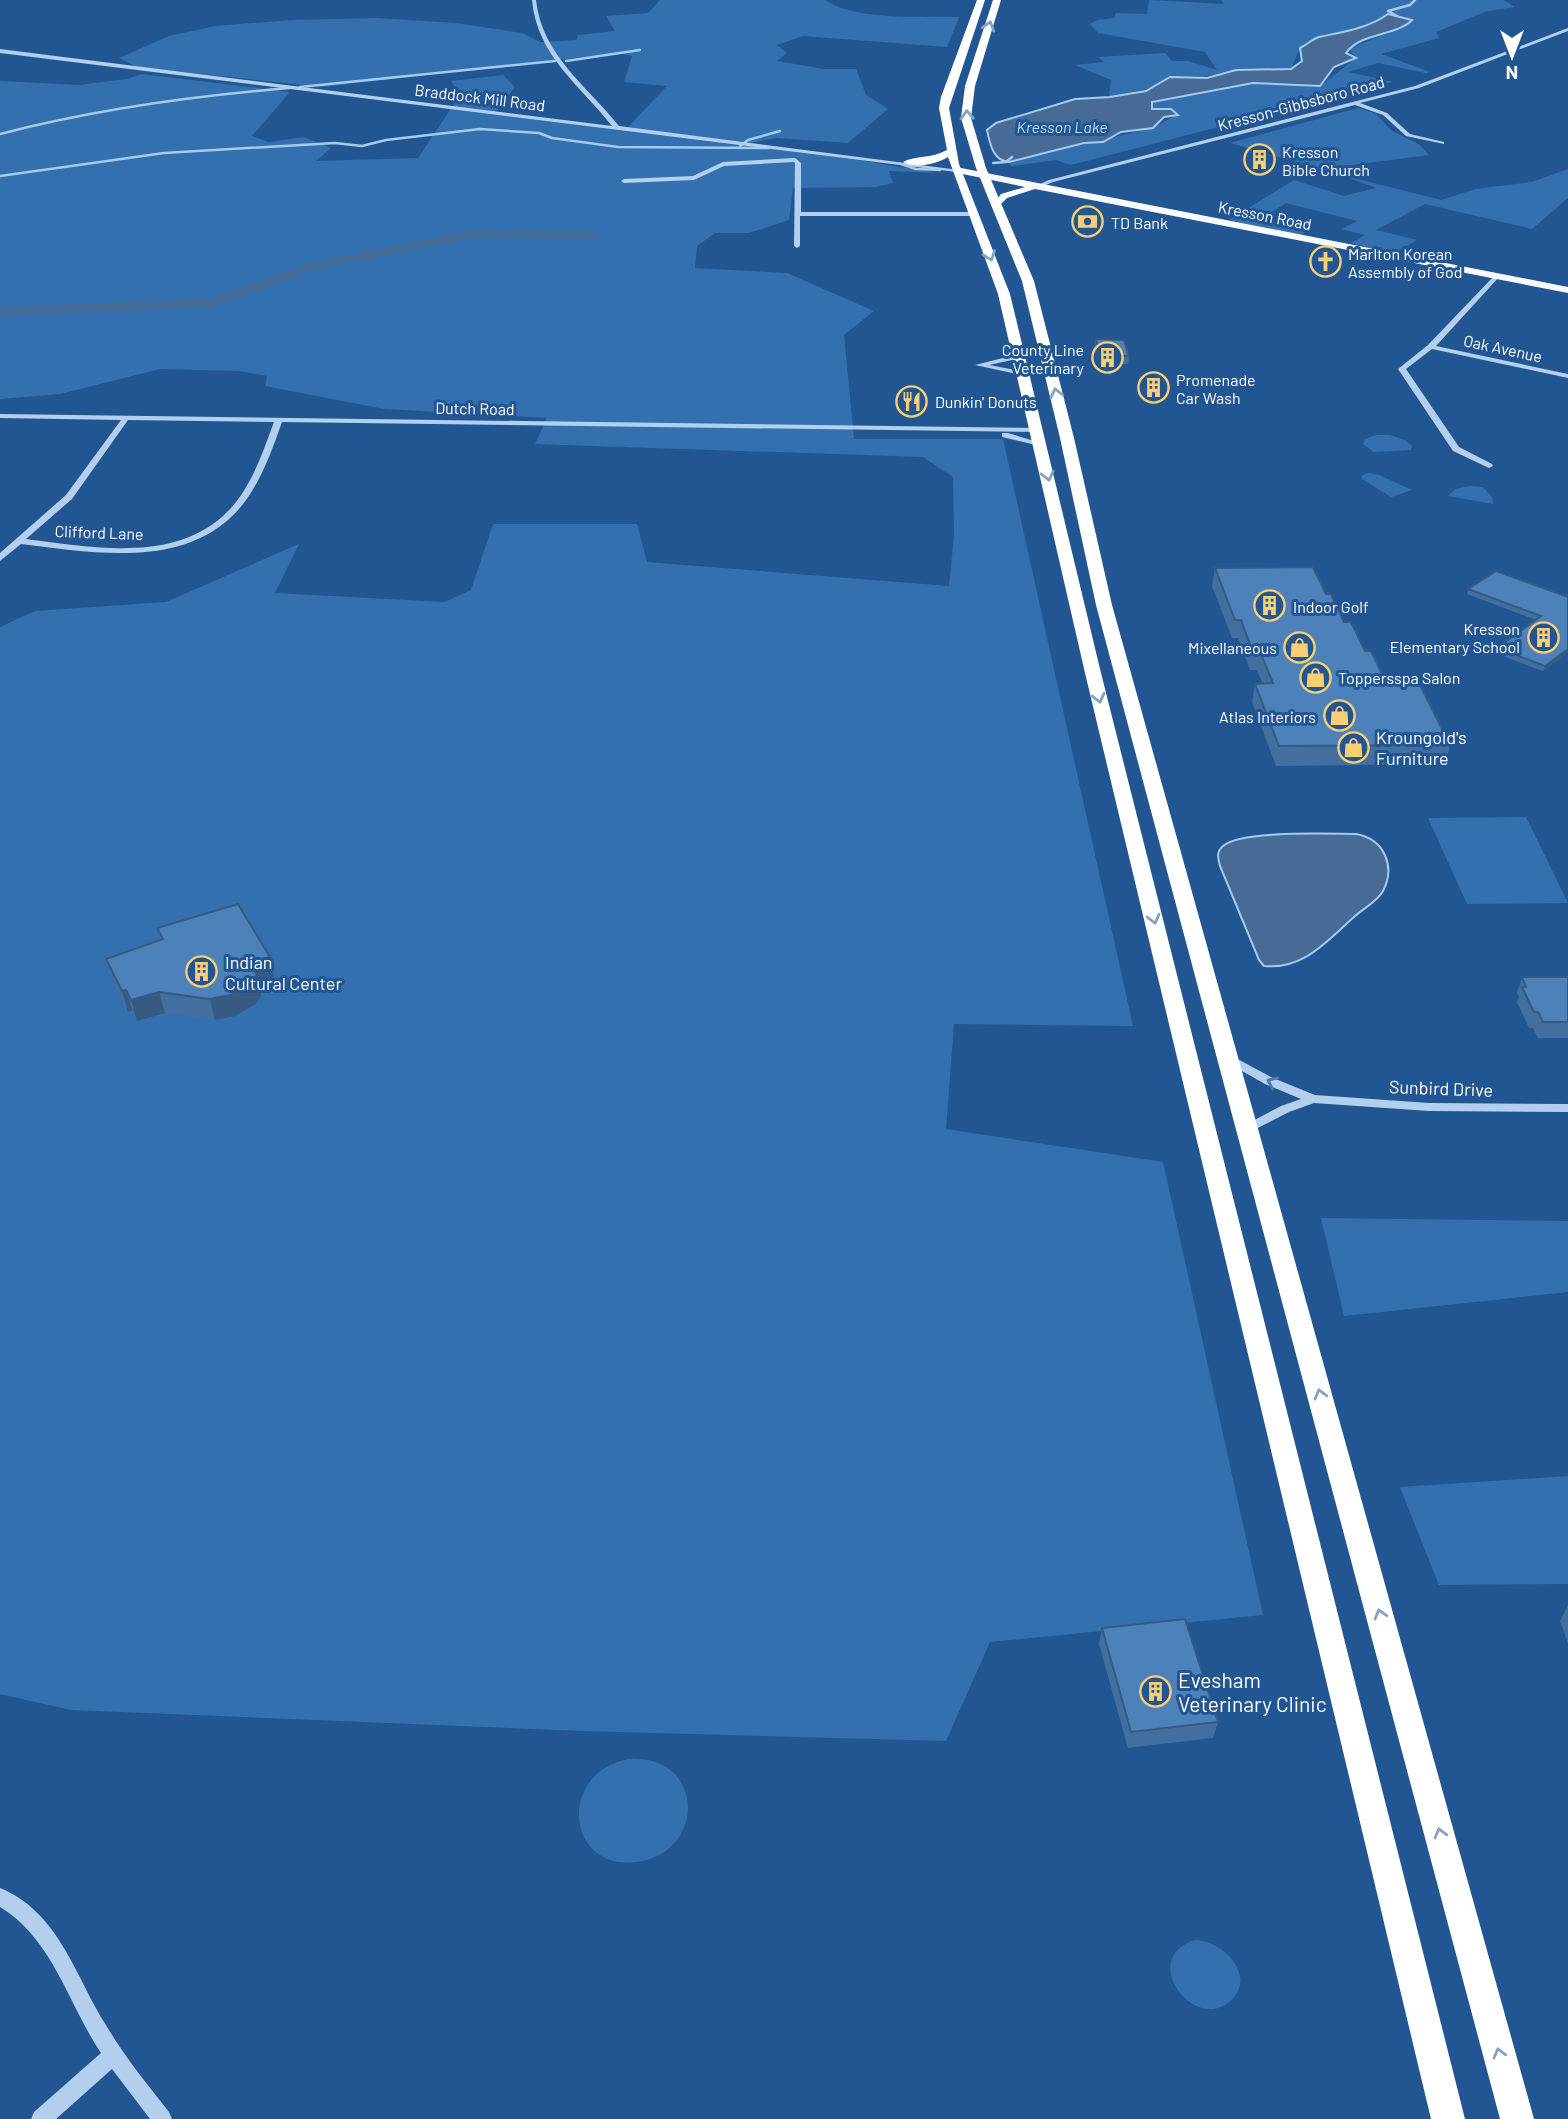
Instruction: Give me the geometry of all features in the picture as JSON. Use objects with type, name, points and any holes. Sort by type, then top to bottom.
[{"type":"highway","points":[[981,0],[944,108],[955,160],[1004,294],[1093,673],[1448,2119]]},
{"type":"highway","points":[[997,0],[970,86],[966,108],[968,128],[1028,281],[1067,438],[1104,605],[1517,2119]]},
{"type":"highway","points":[[908,162],[955,160]]},
{"type":"highway","points":[[1039,437],[1054,437],[1058,453],[1070,460]]},
{"type":"main road","name":"Kresson Road","points":[[955,160],[986,176],[1036,187],[1568,290]]},
{"type":"main road","points":[[997,205],[1004,196],[1036,187]]},
{"type":"street","points":[[534,0],[534,15],[539,33],[571,77],[617,128]]},
{"type":"street","name":"Kresson-Gibbsboro Road","points":[[1036,187],[1440,80],[1568,29]]},
{"type":"street","name":"Braddock Mill Road","points":[[0,51],[908,162],[955,160]]},
{"type":"street","points":[[1354,103],[1385,114],[1408,135],[1442,143]]},
{"type":"street","points":[[624,181],[694,178],[723,164],[795,160],[798,168],[797,246]]},
{"type":"street","points":[[796,214],[974,214]]},
{"type":"street","points":[[1489,466],[1455,449],[1402,373],[1402,369],[1431,347],[1497,276]]},
{"type":"street","name":"Oak Avenue","points":[[1431,347],[1568,376]]},
{"type":"street","name":"Dutch Road","points":[[0,416],[949,430],[1039,437]]},
{"type":"street","points":[[0,558],[77,488],[126,418]]},
{"type":"street","name":"Clifford Lane","points":[[20,541],[122,549],[160,547],[207,533],[227,518],[241,500],[279,420]]},
{"type":"street","name":"Dutch Road","points":[[949,430],[968,434],[1039,437]]},
{"type":"street","name":"Sunbird Drive","points":[[1230,1059],[1269,1081],[1313,1099],[1429,1107],[1568,1108]]},
{"type":"street","name":"Sunbird Drive","points":[[1248,1129],[1285,1109],[1313,1099]]},
{"type":"street","points":[[0,1897],[22,1911],[54,1948],[96,2027],[162,2119]]},
{"type":"street","points":[[41,2119],[114,2054]]},
{"type":"shaded area","points":[[660,0],[825,0],[838,7],[871,14],[959,17],[947,47],[803,36],[777,45],[787,53],[777,61],[824,69],[856,69],[866,95],[888,109],[848,143],[776,138],[751,143],[938,173],[889,171],[893,183],[876,187],[793,188],[789,220],[749,233],[715,233],[697,246],[695,268],[787,273],[874,311],[844,335],[854,439],[1003,439],[1133,1026],[954,1024],[946,1129],[1163,1162],[1263,1615],[990,1642],[946,1741],[582,1731],[71,1710],[0,1694],[0,627],[35,611],[166,602],[299,544],[275,593],[445,602],[471,590],[493,524],[637,524],[647,562],[949,586],[954,536],[953,477],[923,457],[535,444],[547,418],[384,409],[265,386],[267,376],[239,371],[160,369],[60,394],[0,399],[0,81],[78,85],[127,79],[142,74],[290,92],[252,136],[269,142],[303,137],[331,148],[316,161],[418,158],[460,95],[451,81],[503,75],[515,87],[496,112],[626,129],[667,86],[624,82],[632,56],[618,53],[322,87],[137,67],[119,58],[169,36],[215,26],[293,20],[376,18],[456,23],[522,33],[540,42],[576,40],[578,35],[615,31],[606,16],[648,13]]},
{"type":"shaded area","points":[[1149,0],[1224,4],[1221,0],[1503,0],[1515,7],[1487,11],[1436,32],[1439,38],[1381,54],[1430,72],[1378,63],[1348,72],[1393,82],[1071,165],[1056,160],[1012,166],[1007,162],[1153,128],[1178,114],[1171,109],[1152,109],[1153,102],[1253,83],[1320,86],[1356,58],[1349,49],[1409,24],[1387,14],[1373,25],[1324,36],[1300,48],[1291,69],[1236,70],[1109,97],[1111,80],[1075,65],[1104,62],[1098,57],[1165,53],[1172,61],[1188,61],[1217,70],[1205,52],[1098,33],[1090,24],[1114,18],[1116,13],[1147,14]]},
{"type":"shaded area","points":[[1358,108],[1375,113],[1391,130],[1420,145],[1429,155],[1321,169],[1230,143]]},
{"type":"shaded area","points":[[1568,169],[1568,198],[1532,229],[1425,204],[1376,230],[1417,240],[1393,254],[1351,243],[1365,235],[1342,229],[1357,221],[1286,203],[1262,218],[1310,229],[1300,236],[1229,220],[1294,180],[1344,196],[1376,188],[1338,174],[1441,200],[1476,189],[1532,182]]},
{"type":"shaded area","points":[[1376,435],[1390,435],[1405,440],[1412,446],[1411,450],[1374,452],[1363,444],[1365,439]]},
{"type":"shaded area","points":[[1368,473],[1412,490],[1391,497],[1362,479],[1361,476]]},
{"type":"shaded area","points":[[1483,487],[1492,497],[1493,504],[1448,496],[1455,489]]},
{"type":"shaded area","points":[[1526,817],[1568,903],[1467,904],[1428,818]]},
{"type":"shaded area","points":[[1321,1218],[1568,1221],[1568,1292],[1344,1316]]},
{"type":"shaded area","points":[[1568,1476],[1568,1584],[1439,1585],[1400,1487]]},
{"type":"shaded area","points":[[628,1759],[653,1761],[672,1771],[683,1787],[688,1805],[685,1824],[676,1841],[659,1855],[636,1862],[613,1861],[595,1852],[584,1837],[579,1819],[581,1800],[589,1782],[605,1768]]},
{"type":"shaded area","points":[[1195,1940],[1216,1946],[1226,1953],[1239,1971],[1237,1992],[1229,2002],[1215,2009],[1200,2008],[1187,2000],[1177,1989],[1171,1975],[1171,1962],[1179,1949]]},
{"type":"water","name":"Kresson Lake","points":[[1388,14],[1412,20],[1397,29],[1353,46],[1346,53],[1356,58],[1334,67],[1320,86],[1253,83],[1152,102],[1152,109],[1171,109],[1178,115],[1164,117],[1153,128],[1121,132],[1103,142],[1084,143],[1009,162],[999,159],[991,146],[987,130],[996,123],[1075,99],[1146,91],[1170,77],[1207,78],[1236,70],[1291,69],[1302,61],[1300,48],[1314,39],[1364,26]]},
{"type":"water","points":[[1356,834],[1374,842],[1385,855],[1388,863],[1387,882],[1381,895],[1314,952],[1291,963],[1264,966],[1259,960],[1220,866],[1218,855],[1221,848],[1233,841],[1266,835]]},
{"type":"building","points":[[1096,339],[1124,340],[1129,356],[1100,355]]},
{"type":"building","points":[[1313,567],[1326,594],[1331,594],[1344,622],[1351,622],[1365,651],[1371,651],[1385,680],[1417,679],[1450,745],[1279,746],[1255,684],[1273,683],[1260,652],[1253,652],[1241,620],[1235,620],[1215,568]]},
{"type":"building","name":"Kresson Elementary School","points":[[1496,571],[1568,597],[1568,649],[1545,666],[1497,648],[1541,616],[1468,589]]},
{"type":"building","name":"Indian Cultural Center","points":[[238,904],[270,957],[250,964],[257,975],[251,983],[230,995],[210,999],[159,992],[131,1000],[126,990],[122,991],[106,959],[163,939],[157,928]]},
{"type":"building","points":[[1522,977],[1568,977],[1568,1022],[1543,1022],[1538,1012],[1534,1012],[1522,987],[1526,987]]},
{"type":"building","name":"Evesham Veterinary Clinic","points":[[1185,1619],[1218,1722],[1131,1732],[1102,1628]]},
{"type":"waterway","points":[[1397,16],[1388,11],[1410,5],[1415,0]]},
{"type":"waterway","points":[[566,61],[640,50]]},
{"type":"waterway","points":[[300,87],[555,61]]},
{"type":"waterway","points":[[0,134],[72,117],[144,105],[290,88]]},
{"type":"waterway","points":[[0,176],[164,153],[335,143],[362,146],[386,140],[480,129],[539,133],[552,138],[618,147],[769,148]]},
{"type":"waterway","points":[[740,146],[748,140],[780,131]]},
{"type":"waterway","points":[[993,163],[1006,162],[1012,157]]},
{"type":"waterway","points":[[901,164],[916,169],[940,170]]},
{"type":"waterway","points":[[0,312],[213,302],[315,265],[475,234],[592,235]]},
{"type":"place","name":"Kresson Bible Church","points":[[1259,160]]},
{"type":"place","name":"TD Bank","points":[[1088,222]]},
{"type":"place","name":"Marlton Korean Assembly of God","points":[[1325,262]]},
{"type":"place","name":"County Line Veterinary","points":[[1107,358]]},
{"type":"place","name":"Promenade Car Wash","points":[[1153,388]]},
{"type":"place","name":"Dunkin' Donuts","points":[[912,401]]},
{"type":"place","name":"Indoor Golf","points":[[1270,606]]},
{"type":"place","name":"Kresson Elementary School","points":[[1543,637]]},
{"type":"place","name":"Mixellaneous","points":[[1300,647]]},
{"type":"place","name":"Toppersspa Salon","points":[[1315,677]]},
{"type":"place","name":"Atlas Interiors","points":[[1339,716]]},
{"type":"place","name":"Kroungold's Furniture","points":[[1353,747]]},
{"type":"place","name":"Indian Cultural Center","points":[[202,972]]},
{"type":"place","name":"Evesham Veterinary Clinic","points":[[1155,1691]]}]
